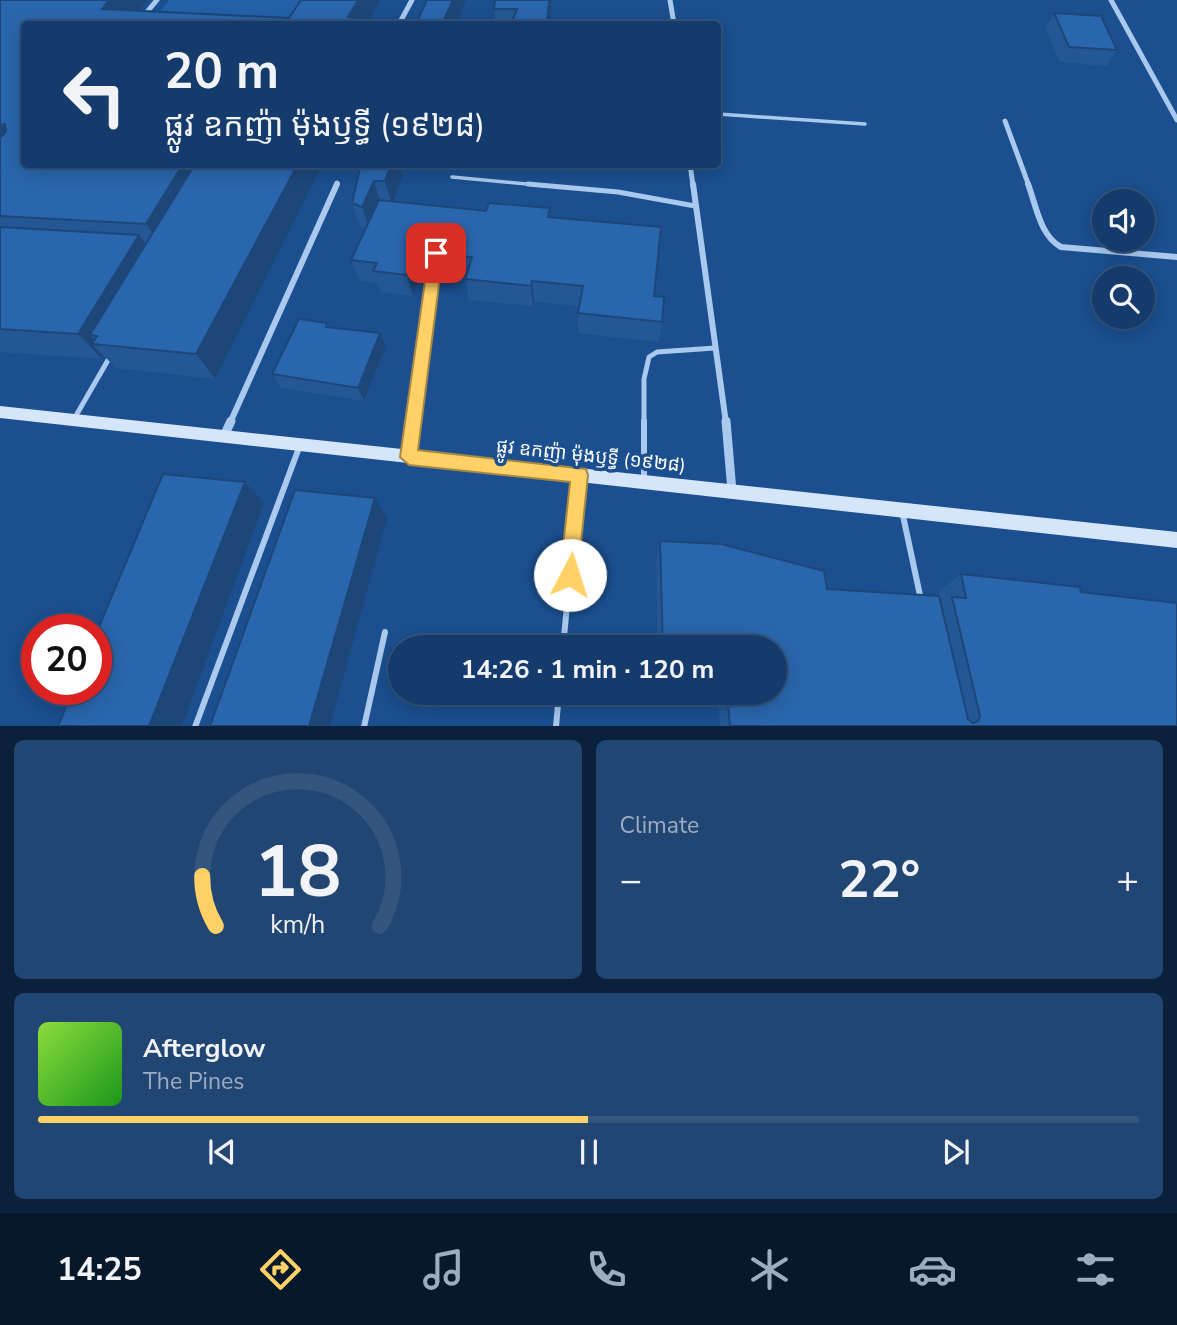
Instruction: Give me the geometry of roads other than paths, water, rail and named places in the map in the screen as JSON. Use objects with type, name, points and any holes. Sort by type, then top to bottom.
[{"type":"main road","name":"ផ្លូវ ឧកញ៉ា ម៉ុងឫទ្ធី (១៩២៨)","points":[[0,412],[1177,540]]},
{"type":"street","points":[[139,21],[157,0]]},
{"type":"street","points":[[401,21],[412,0]]},
{"type":"street","points":[[670,0],[674,21]]},
{"type":"street","points":[[1111,0],[1177,120]]},
{"type":"street","points":[[142,18],[156,19]]},
{"type":"street","points":[[1166,99],[1177,100]]},
{"type":"street","points":[[1005,121],[1045,231],[1052,242],[1061,247],[1177,257]]},
{"type":"street","points":[[690,168],[726,422],[732,492]]},
{"type":"street","points":[[224,436],[337,183]]},
{"type":"lane","points":[[721,114],[865,124]]},
{"type":"lane","points":[[452,177],[618,192],[695,206]]},
{"type":"lane","points":[[409,457],[436,253]]},
{"type":"lane","points":[[644,482],[644,379],[649,357],[657,352],[715,348]]},
{"type":"lane","points":[[74,420],[114,350]]},
{"type":"lane","points":[[195,726],[300,445]]},
{"type":"lane","points":[[564,635],[579,475]]},
{"type":"lane","points":[[902,510],[922,605]]},
{"type":"lane","points":[[364,726],[385,632]]},
{"type":"lane","points":[[556,726],[558,705]]}]
